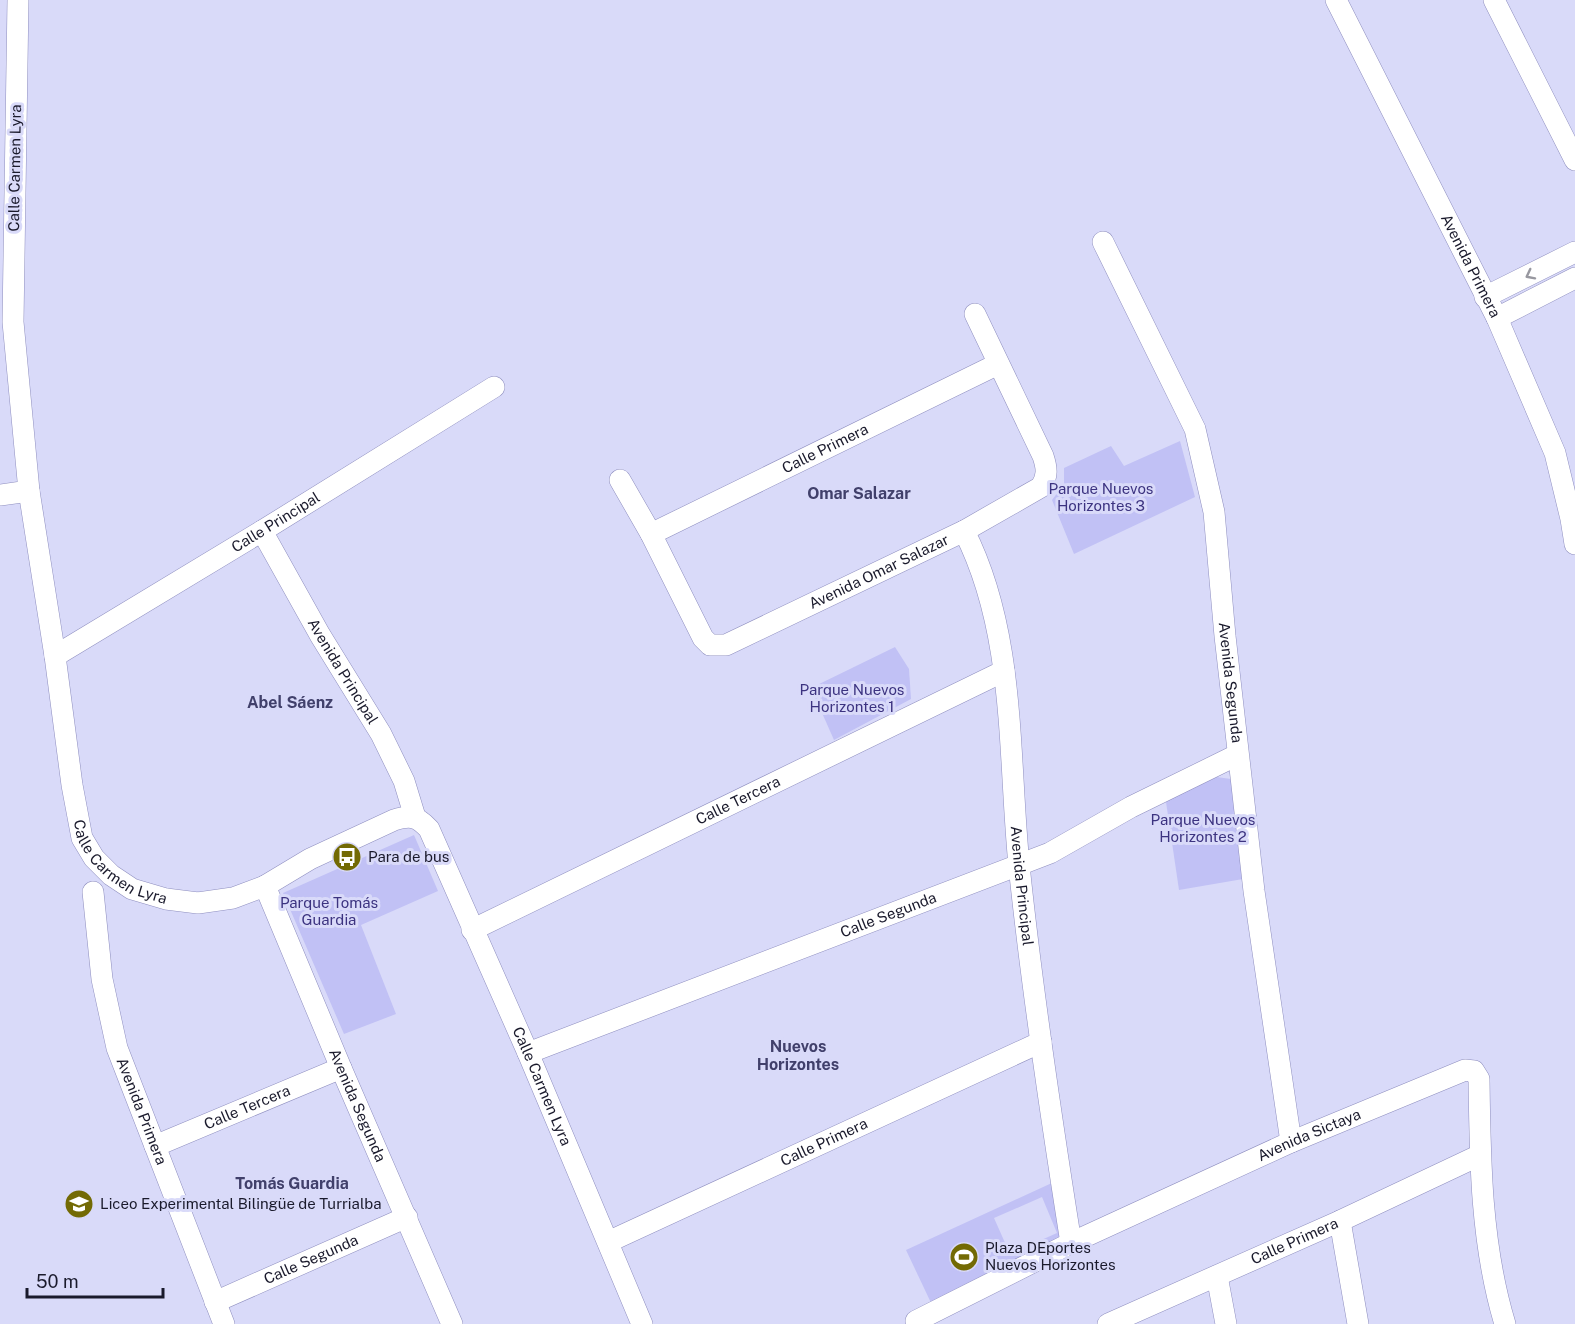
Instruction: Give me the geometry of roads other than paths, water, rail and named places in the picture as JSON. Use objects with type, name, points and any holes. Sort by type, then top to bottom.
[{"type":"street","name":"Calle Carmen Lyra","points":[[18,0],[13,322],[30,491],[72,785],[82,838],[94,858],[111,875],[132,889],[166,899],[198,903],[233,898],[265,886],[310,859],[405,816],[415,817],[429,829],[528,1053],[642,1324]]},
{"type":"street","points":[[1494,0],[1575,160]]},
{"type":"street","name":"Avenida Primera","points":[[1339,1],[1497,318],[1555,453],[1575,544]]},
{"type":"street","name":"Avenida Segunda","points":[[1103,242],[1195,429],[1214,512],[1237,755],[1257,915],[1291,1142]]},
{"type":"street","points":[[1485,297],[1575,252]]},
{"type":"street","points":[[1497,318],[1575,278]]},
{"type":"street","name":"Avenida Omar Salazar","points":[[620,480],[651,534],[703,638],[710,645],[718,646],[737,639],[964,531],[1041,487],[1047,478],[1047,467],[1043,456],[975,314]]},
{"type":"street","name":"Calle Primera","points":[[651,534],[998,364]]},
{"type":"street","name":"Calle Principal","points":[[55,656],[494,387]]},
{"type":"street","points":[[0,495],[30,491]]},
{"type":"street","name":"Avenida Principal","points":[[262,531],[320,635],[381,734],[404,781],[415,817]]},
{"type":"street","name":"Avenida Principal","points":[[964,531],[977,556],[989,591],[1004,671],[1019,864],[1041,1042],[1071,1243]]},
{"type":"street","name":"Calle Tercera","points":[[472,930],[1004,671]]},
{"type":"street","name":"Calle Segunda","points":[[528,1053],[1050,853],[1131,807],[1237,755]]},
{"type":"street","name":"Avenida Segunda","points":[[265,886],[452,1324]]},
{"type":"street","name":"Avenida Primera","points":[[93,892],[102,979],[117,1048],[224,1324]]},
{"type":"street","name":"Calle Primera","points":[[608,1242],[1041,1042]]},
{"type":"street","name":"Calle Tercera","points":[[155,1146],[341,1068]]},
{"type":"street","name":"Avenida Sictaya","points":[[916,1322],[1071,1243],[1291,1142],[1465,1070],[1474,1071],[1479,1079],[1480,1155],[1485,1225],[1498,1300],[1505,1324]]},
{"type":"street","name":"Calle Primera","points":[[1108,1324],[1341,1221],[1480,1155]]},
{"type":"street","name":"Calle Segunda","points":[[214,1302],[406,1217]]},
{"type":"street","points":[[1341,1221],[1358,1324]]},
{"type":"street","points":[[1217,1276],[1226,1324]]},
{"type":"place","name":"Para de bus","points":[[347,857]]},
{"type":"place","name":"Liceo Experimental Bilingüe de Turrialba","points":[[79,1204]]},
{"type":"place","name":"Plaza DEportes Nuevos Horizontes","points":[[964,1257]]},
{"type":"district","name":"Omar Salazar","points":[[859,493]]},
{"type":"district","name":"Abel Sáenz","points":[[290,702]]},
{"type":"district","name":"Nuevos Horizontes","points":[[798,1055]]},
{"type":"district","name":"Tomás Guardia","points":[[292,1183]]},
{"type":"park label","name":"Parque Nuevos Horizontes 3","points":[[1101,498]]},
{"type":"park label","name":"Parque Nuevos Horizontes 1","points":[[852,698]]},
{"type":"park label","name":"Parque Nuevos Horizontes 2","points":[[1203,828]]},
{"type":"park label","name":"Parque Tomás Guardia","points":[[329,912]]}]
